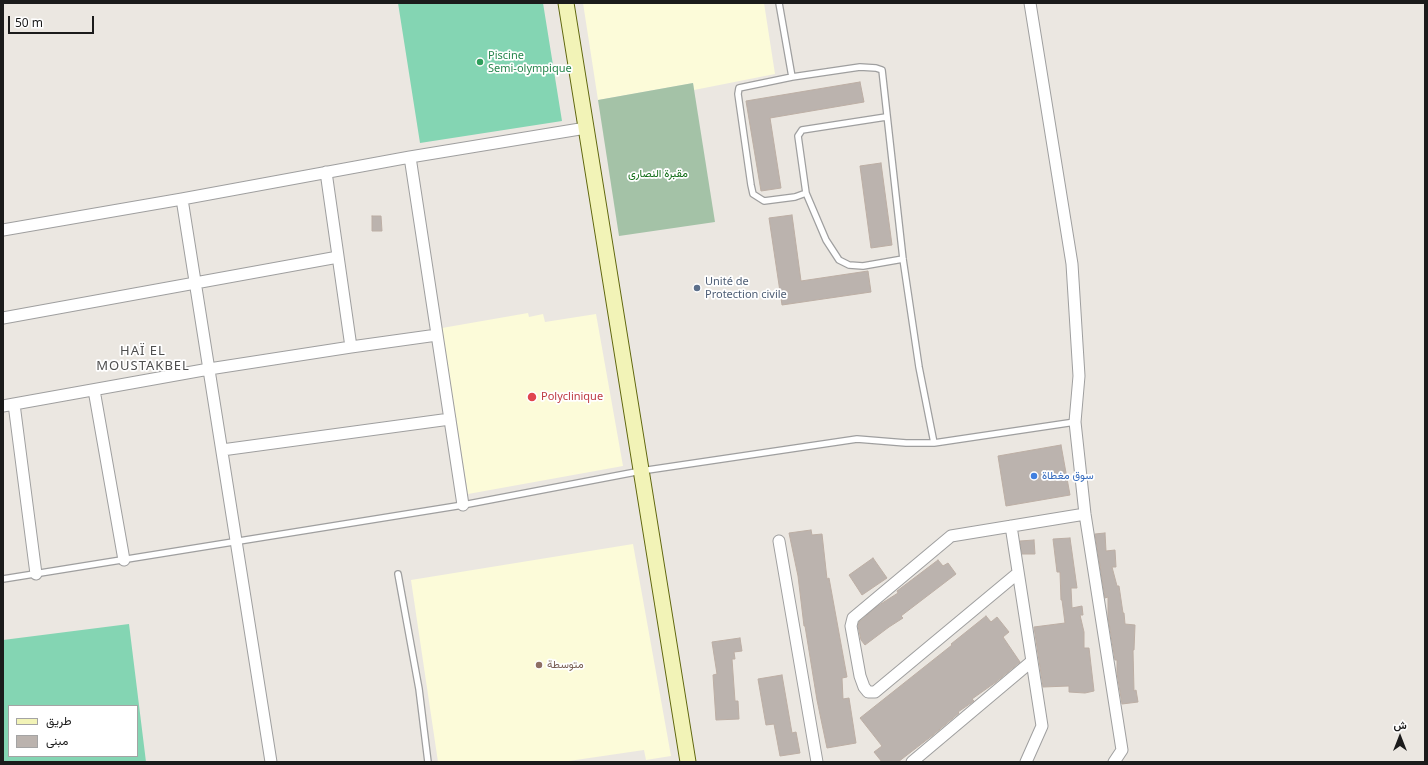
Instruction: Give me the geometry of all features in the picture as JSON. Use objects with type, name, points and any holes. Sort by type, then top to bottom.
[{"type":"main road","points":[[566,3],[688,762]]},
{"type":"street","points":[[1030,3],[1072,264],[1079,376],[1075,422],[1085,514],[1122,750],[1114,762]]},
{"type":"street","points":[[3,230],[410,157],[586,128]]},
{"type":"street","points":[[410,157],[463,505]]},
{"type":"street","points":[[326,172],[351,347]]},
{"type":"street","points":[[182,199],[271,762]]},
{"type":"street","points":[[3,318],[338,257]]},
{"type":"street","points":[[36,574],[8,405],[209,369],[437,335]]},
{"type":"street","points":[[94,390],[124,560]]},
{"type":"street","points":[[222,450],[450,419]]},
{"type":"street","points":[[1018,573],[875,692],[868,692],[860,676],[851,626],[853,618],[951,536],[1085,514]]},
{"type":"street","points":[[1011,526],[1042,726],[1026,762]]},
{"type":"street","points":[[779,541],[817,762]]},
{"type":"street","points":[[912,762],[1032,661]]},
{"type":"lane","points":[[779,3],[792,77]]},
{"type":"lane","points":[[806,193],[795,197],[764,201],[754,194],[751,185],[738,94],[739,88],[792,77],[860,67],[882,70],[886,117],[903,259],[919,368],[934,443]]},
{"type":"lane","points":[[886,117],[802,130],[798,136],[806,193],[826,240],[839,260],[848,265],[863,266],[903,259]]},
{"type":"lane","points":[[3,579],[463,505],[641,471],[857,439],[906,443],[934,443],[1075,422]]},
{"type":"lane","points":[[398,574],[419,689],[428,762]]},
{"type":"shaded area","points":[[583,3],[764,3],[775,74],[694,90],[693,83],[598,100]]},
{"type":"shaded area","name":"Polyclinique","points":[[528,313],[529,317],[543,314],[545,322],[596,314],[623,466],[468,494],[442,328]]},
{"type":"shaded area","name":"متوسطة","points":[[633,544],[671,756],[646,760],[644,750],[562,762],[438,762],[411,580]]},
{"type":"green space","name":"Piscine Semi-olympique","points":[[398,3],[543,3],[562,121],[420,143]]},
{"type":"green space","name":"مقبرة النصارى","points":[[693,83],[715,222],[619,236],[598,100]]},
{"type":"green space","points":[[129,624],[146,762],[3,762],[3,640]]},
{"type":"building","points":[[860,82],[864,102],[770,118],[781,188],[761,191],[746,101]]},
{"type":"building","points":[[881,163],[892,245],[871,248],[860,166]]},
{"type":"building","points":[[792,215],[801,281],[868,271],[871,292],[782,305],[769,218]]},
{"type":"building","points":[[372,216],[381,216],[382,231],[372,231]]},
{"type":"building","name":"سوق مغطاة","points":[[1061,445],[1070,495],[1006,506],[998,456]]},
{"type":"building","points":[[811,530],[812,535],[822,534],[827,579],[829,578],[847,677],[842,678],[843,699],[849,698],[856,743],[827,748],[817,700],[804,626],[798,576],[789,533]]},
{"type":"building","points":[[1105,533],[1106,551],[1115,550],[1116,567],[1112,567],[1117,586],[1119,586],[1125,624],[1135,625],[1133,650],[1134,691],[1136,690],[1138,702],[1122,704],[1117,673],[1117,660],[1115,660],[1108,617],[1108,597],[1105,598],[1095,534]]},
{"type":"building","points":[[1070,538],[1077,588],[1071,588],[1072,608],[1082,606],[1083,615],[1080,615],[1084,632],[1084,648],[1089,648],[1094,691],[1085,693],[1069,692],[1069,686],[1043,687],[1034,627],[1065,623],[1061,600],[1060,572],[1057,572],[1053,539]]},
{"type":"building","points":[[1034,540],[1035,554],[1022,554],[1020,541]]},
{"type":"building","points":[[873,558],[887,578],[862,595],[849,575]]},
{"type":"building","points":[[938,560],[943,566],[948,563],[956,574],[901,616],[903,618],[865,645],[861,640],[858,626],[859,622],[876,607],[898,593],[897,591]]},
{"type":"building","points":[[986,616],[991,622],[997,617],[1009,632],[1003,637],[1020,662],[972,699],[974,701],[958,712],[959,713],[933,735],[898,762],[882,762],[874,752],[882,746],[860,718]]},
{"type":"building","points":[[740,638],[742,651],[734,652],[735,659],[732,659],[735,701],[738,701],[739,719],[716,720],[713,675],[717,674],[712,642]]},
{"type":"building","points":[[782,675],[792,733],[796,732],[800,753],[780,756],[774,724],[766,725],[758,679]]},
{"type":"place","name":"Piscine Semi-olympique","points":[[480,62]]},
{"type":"place","name":"Unité de Protection civile","points":[[697,288]]},
{"type":"place","name":"Polyclinique","points":[[532,397]]},
{"type":"place","name":"سوق مغطاة","points":[[1034,476]]},
{"type":"place","name":"متوسطة","points":[[539,665]]},
{"type":"district","name":"HAÏ EL MOUSTAKBEL","points":[[143,358]]}]
